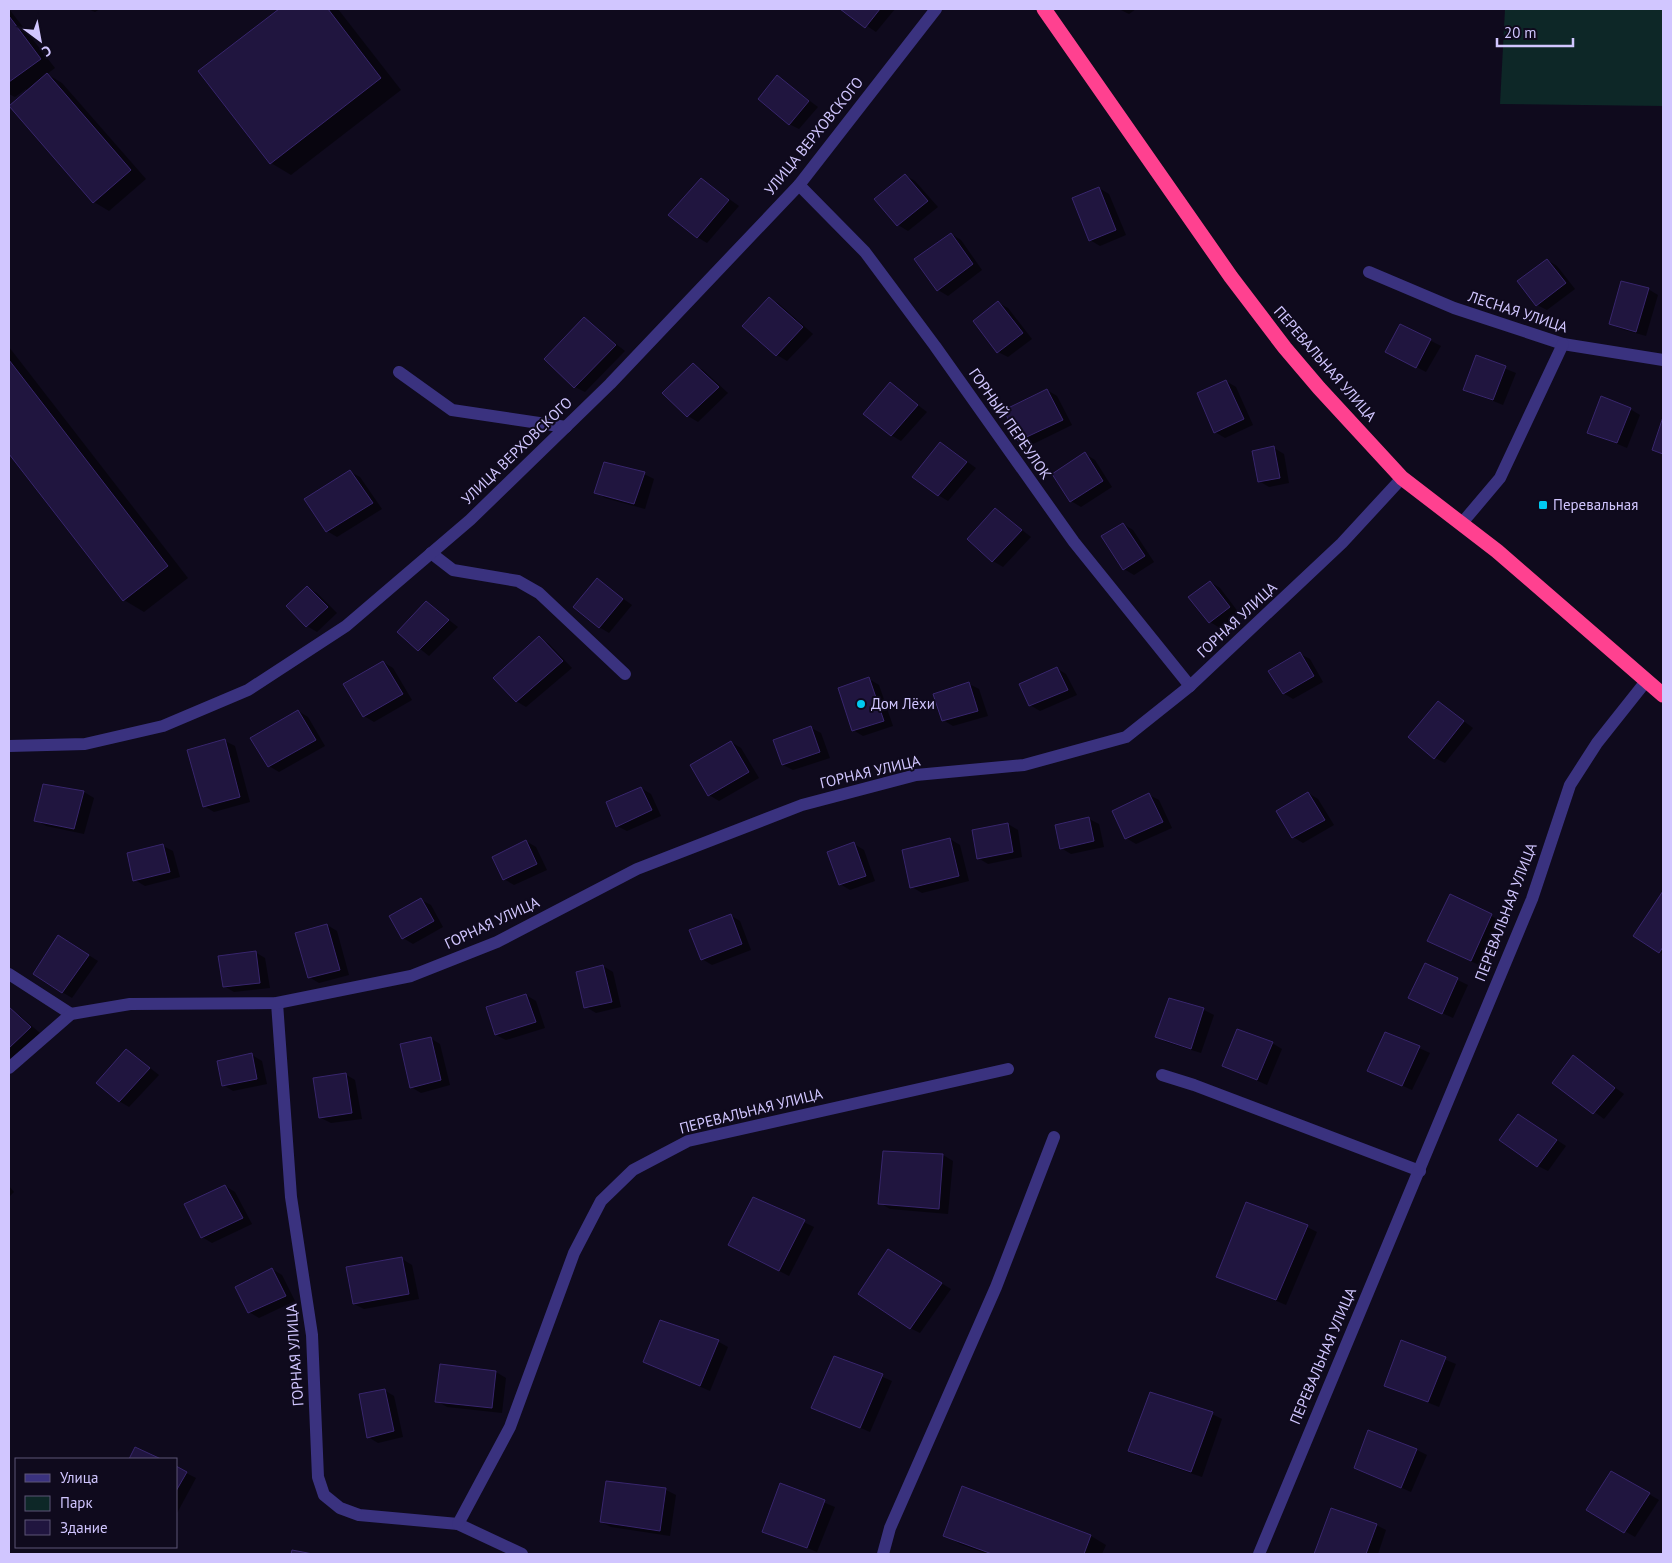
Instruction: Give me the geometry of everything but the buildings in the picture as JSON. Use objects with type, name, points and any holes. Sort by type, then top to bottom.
[{"type":"highway","name":"ПЕРЕВАЛЬНАЯ УЛИЦА","points":[[1044,9],[1231,277],[1284,348],[1402,478],[1462,523],[1663,695]]},
{"type":"street","name":"УЛИЦА ВЕРХОВСКОГО","points":[[9,746],[84,744],[163,726],[248,690],[346,626],[470,520],[566,427],[799,185],[936,9]]},
{"type":"street","name":"ГОРНЫЙ ПЕРЕУЛОК","points":[[799,185],[865,252],[935,346],[1074,542],[1190,686]]},
{"type":"street","name":"ЛЕСНАЯ УЛИЦА","points":[[1369,272],[1454,308],[1563,344],[1663,360]]},
{"type":"street","points":[[1462,523],[1500,478],[1563,344]]},
{"type":"street","points":[[399,372],[452,410],[566,427]]},
{"type":"street","name":"ГОРНАЯ УЛИЦА","points":[[71,1014],[130,1004],[277,1003],[411,976],[496,942],[637,869],[802,805],[916,775],[1024,766],[1126,737],[1190,686],[1342,543],[1402,478]]},
{"type":"street","points":[[431,553],[454,570],[518,581],[539,593],[625,674]]},
{"type":"street","name":"ПЕРЕВАЛЬНАЯ УЛИЦА","points":[[1259,1554],[1532,899],[1570,785],[1597,743],[1647,680]]},
{"type":"street","points":[[9,974],[71,1014],[9,1068]]},
{"type":"street","name":"ГОРНАЯ УЛИЦА","points":[[277,1003],[291,1196],[312,1335],[318,1477],[324,1495],[340,1508],[359,1514],[458,1524],[522,1554]]},
{"type":"street","name":"ПЕРЕВАЛЬНАЯ УЛИЦА","points":[[458,1524],[510,1427],[574,1253],[601,1202],[633,1170],[688,1141],[1008,1070]]},
{"type":"street","points":[[1162,1075],[1194,1085],[1420,1171]]},
{"type":"street","points":[[883,1554],[890,1528],[996,1287],[1054,1137]]},
{"type":"green space","points":[[1505,9],[1663,9],[1663,106],[1500,104]]},
{"type":"place","name":"Перевальная","points":[[1543,505]]},
{"type":"place","name":"Дом Лёхи","points":[[861,704]]}]
